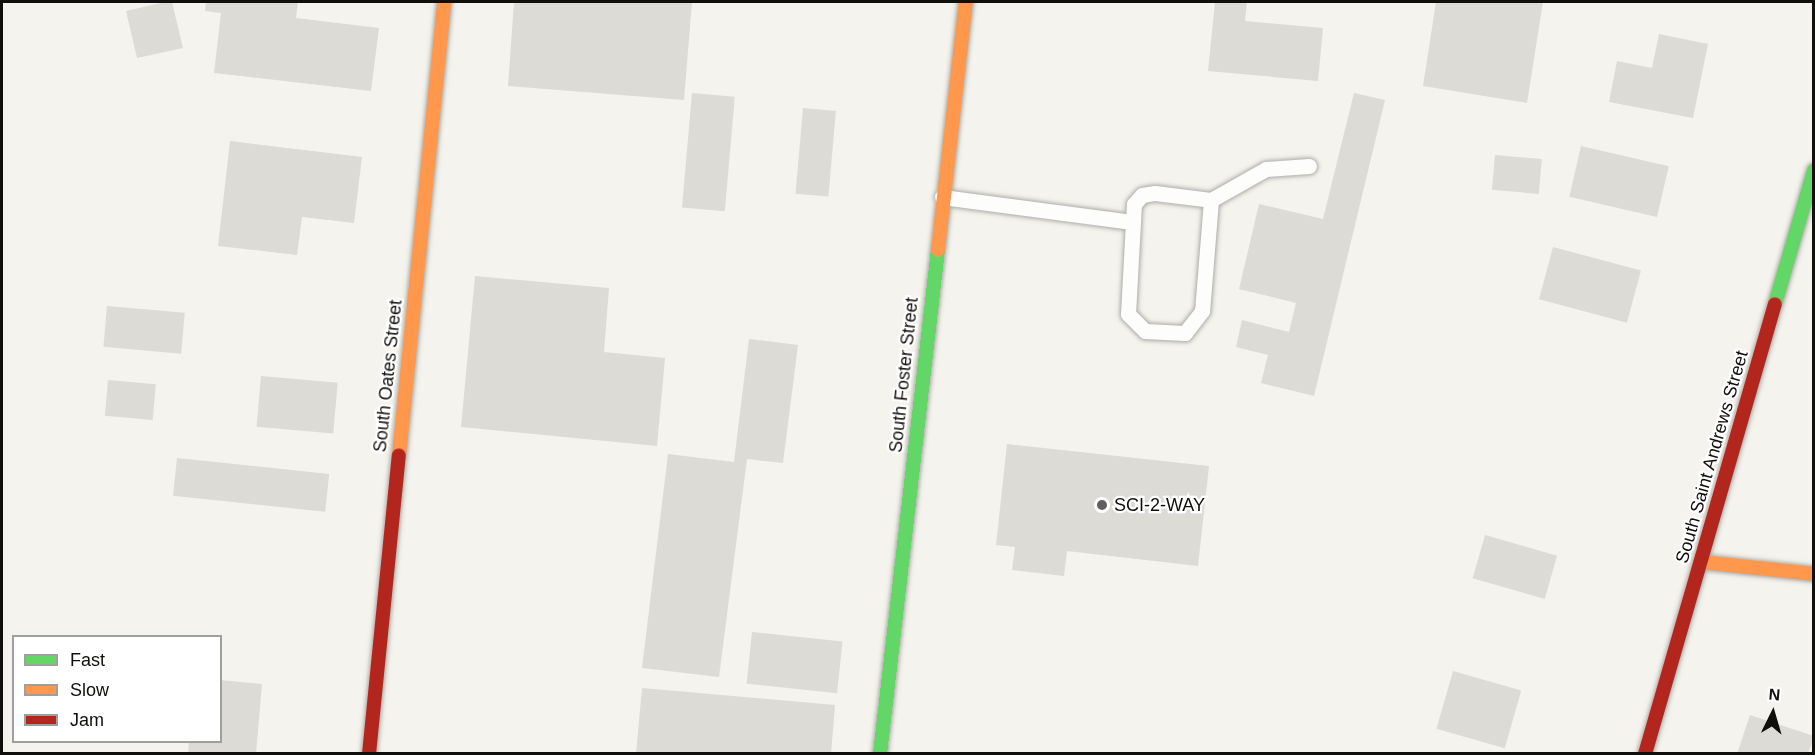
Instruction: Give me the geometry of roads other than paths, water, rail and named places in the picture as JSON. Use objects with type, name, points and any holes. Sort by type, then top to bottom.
[{"type":"street","name":"South Oates Street","points":[[369,753],[444,2]]},
{"type":"street","name":"South Foster Street","points":[[880,753],[966,2]]},
{"type":"street","name":"South Saint Andrews Street","points":[[1645,753],[1814,171]]},
{"type":"street","points":[[1700,562],[1814,574]]},
{"type":"lane","points":[[1211,200],[1202,311],[1185,333],[1145,331],[1128,314],[1134,204],[1142,195],[1211,200],[1266,169],[1309,166]]},
{"type":"lane","points":[[942,197],[1132,222]]},
{"type":"place","name":"SCI-2-WAY","points":[[1102,505]]}]
